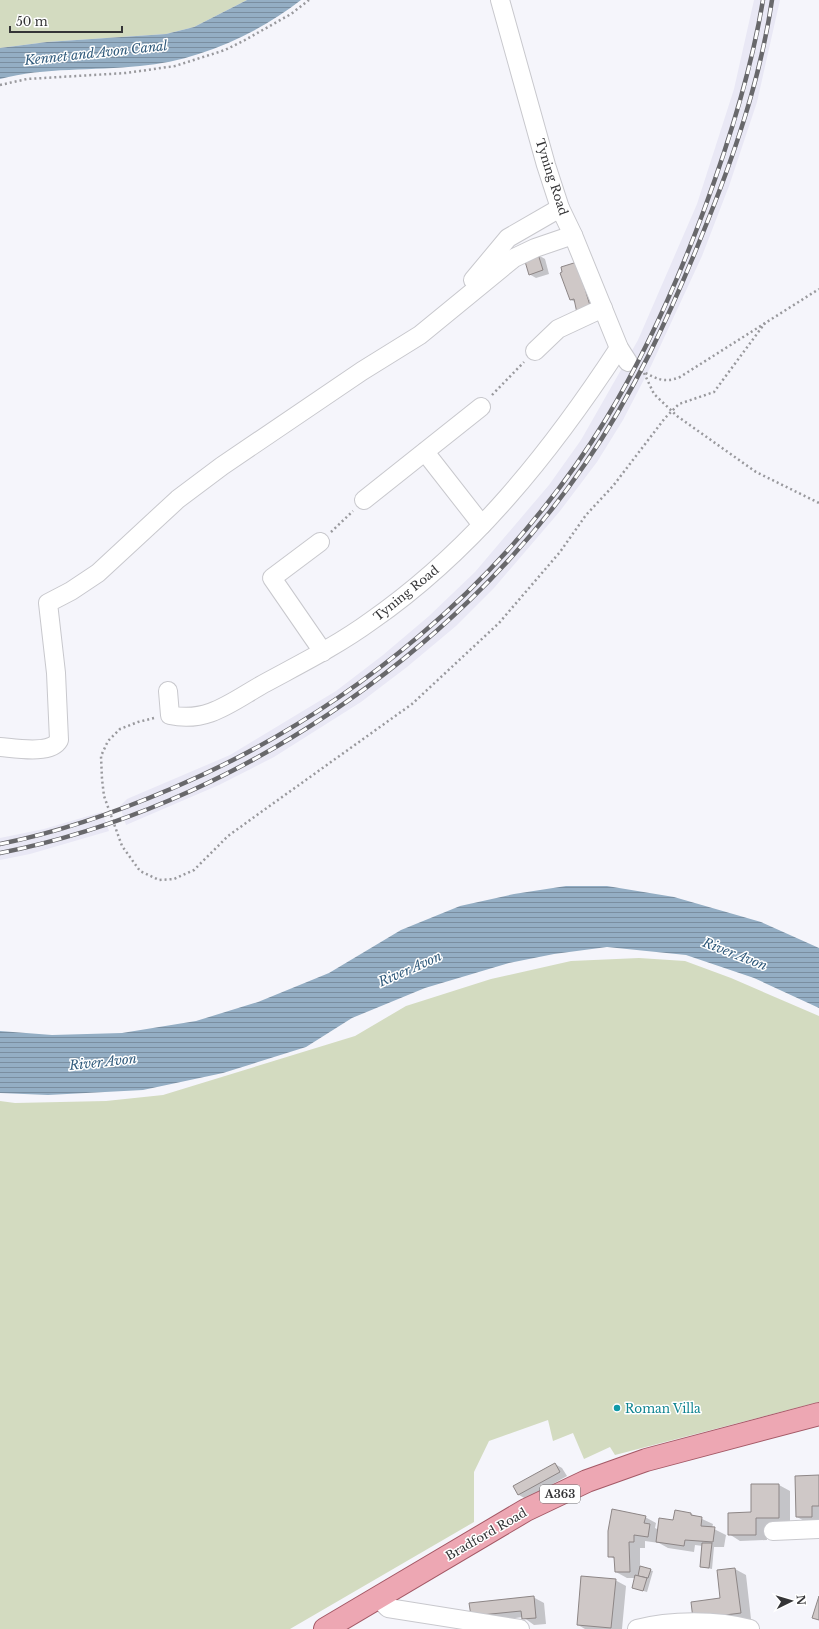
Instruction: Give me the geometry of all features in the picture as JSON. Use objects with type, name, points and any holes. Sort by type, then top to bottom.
[{"type":"main road","name":"Bradford Road","points":[[324,1629],[526,1510],[587,1481],[646,1460],[819,1414]]},
{"type":"street","name":"Tyning Road","points":[[170,715],[183,718],[206,714],[225,708],[249,692],[323,652],[371,622],[426,580],[524,480],[623,355],[573,235],[560,208],[546,165],[500,0]]},
{"type":"street","points":[[450,310],[466,287],[508,238],[560,208]]},
{"type":"street","points":[[0,747],[33,750],[57,744],[59,740],[56,673],[48,603],[71,591],[98,573],[178,499],[222,466],[355,376],[420,335],[514,258],[573,235]]},
{"type":"street","points":[[534,351],[558,329],[603,308]]},
{"type":"street","points":[[364,500],[481,407]]},
{"type":"street","points":[[425,452],[482,524]]},
{"type":"street","points":[[320,542],[272,578],[323,652]]},
{"type":"street","points":[[168,691],[170,715]]},
{"type":"street","points":[[772,1531],[819,1529]]},
{"type":"street","points":[[377,1597],[388,1608],[520,1629]]},
{"type":"street","points":[[639,1629],[684,1623],[731,1624],[750,1629]]},
{"type":"path","points":[[0,85],[27,79],[126,73],[175,66],[225,50],[291,14],[309,0]]},
{"type":"path","points":[[819,289],[680,377],[669,381],[657,380],[644,373],[654,394],[660,402],[673,412],[756,472],[819,503]]},
{"type":"path","points":[[170,715],[138,722],[120,729],[108,741],[101,756],[104,796],[122,846],[140,871],[159,880],[174,879],[194,870],[228,836],[412,704],[500,623],[560,552],[586,515],[613,486],[665,418],[673,412],[679,404],[714,392],[765,323]]},
{"type":"path","points":[[481,407],[534,351]]},
{"type":"path","points":[[320,542],[364,500]]},
{"type":"shaded area","points":[[754,0],[780,0],[757,102],[729,186],[702,256],[651,366],[623,420],[597,462],[560,511],[494,588],[456,626],[407,667],[361,702],[274,757],[219,785],[126,825],[120,806],[127,799],[230,755],[336,691],[383,655],[429,616],[475,572],[549,485],[581,440],[638,340],[697,204],[734,89]]},
{"type":"shaded area","points":[[102,812],[109,831],[30,854],[0,860],[0,838],[44,829]]},
{"type":"green space","points":[[0,0],[247,0],[194,27],[166,34],[47,42],[0,48]]},
{"type":"green space","points":[[639,958],[685,961],[731,978],[819,1016],[819,1402],[615,1455],[610,1447],[584,1459],[573,1433],[553,1441],[548,1420],[489,1441],[474,1472],[474,1522],[290,1629],[0,1629],[0,1101],[15,1103],[106,1101],[163,1095],[355,1036],[406,1006],[491,979],[571,961]]},
{"type":"water","name":"Kennet and Avon Canal","points":[[247,0],[301,0],[284,13],[245,35],[204,52],[183,58],[140,66],[52,71],[17,75],[0,79],[0,48],[47,42],[166,34],[194,27]]},
{"type":"water","name":"River Avon","points":[[566,886],[607,886],[674,897],[761,922],[819,948],[819,1008],[754,978],[686,955],[607,947],[554,954],[509,963],[425,988],[352,1018],[306,1047],[223,1073],[143,1090],[48,1095],[0,1093],[0,1031],[52,1035],[122,1033],[196,1021],[258,1002],[329,973],[401,930],[460,906],[514,894]]},
{"type":"building","points":[[538,254],[543,270],[529,275],[524,258]]},
{"type":"building","points":[[577,262],[591,309],[577,313],[574,299],[570,300],[560,273],[562,272],[561,267]]},
{"type":"building","points":[[555,1463],[560,1472],[518,1495],[513,1486]]},
{"type":"building","points":[[819,1475],[819,1506],[812,1506],[812,1517],[796,1517],[795,1476]]},
{"type":"building","points":[[751,1484],[779,1484],[779,1518],[756,1518],[756,1535],[728,1535],[728,1513],[751,1512]]},
{"type":"building","points":[[612,1509],[646,1516],[644,1523],[650,1524],[648,1537],[634,1535],[634,1542],[629,1542],[630,1572],[615,1572],[614,1557],[608,1557],[608,1531]]},
{"type":"building","points":[[675,1510],[702,1517],[701,1526],[715,1527],[713,1542],[685,1540],[684,1546],[656,1542],[659,1518],[673,1520]]},
{"type":"building","points":[[702,1543],[712,1543],[709,1568],[700,1567]]},
{"type":"building","points":[[640,1566],[651,1569],[648,1578],[638,1576]]},
{"type":"building","points":[[735,1568],[741,1613],[693,1619],[691,1602],[720,1598],[717,1570]]},
{"type":"building","points":[[635,1575],[647,1578],[643,1591],[632,1588]]},
{"type":"building","points":[[581,1576],[616,1579],[611,1628],[577,1625]]},
{"type":"building","points":[[534,1596],[536,1618],[522,1619],[521,1611],[471,1616],[469,1603]]},
{"type":"building","points":[[819,1596],[819,1620],[812,1618]]},
{"type":"railway","points":[[0,844],[44,834],[109,813],[152,797],[238,757],[301,722],[361,682],[418,637],[471,588],[521,535],[566,479],[606,419],[634,369],[672,291],[694,237],[722,159],[746,80],[763,0]]},
{"type":"railway","points":[[0,853],[86,831],[170,800],[251,761],[329,714],[403,660],[471,599],[532,534],[585,464],[603,437],[635,381],[664,324],[690,265],[735,149],[753,90],[767,30],[772,0]]},
{"type":"place","name":"Roman Villa","points":[[617,1408]]}]
